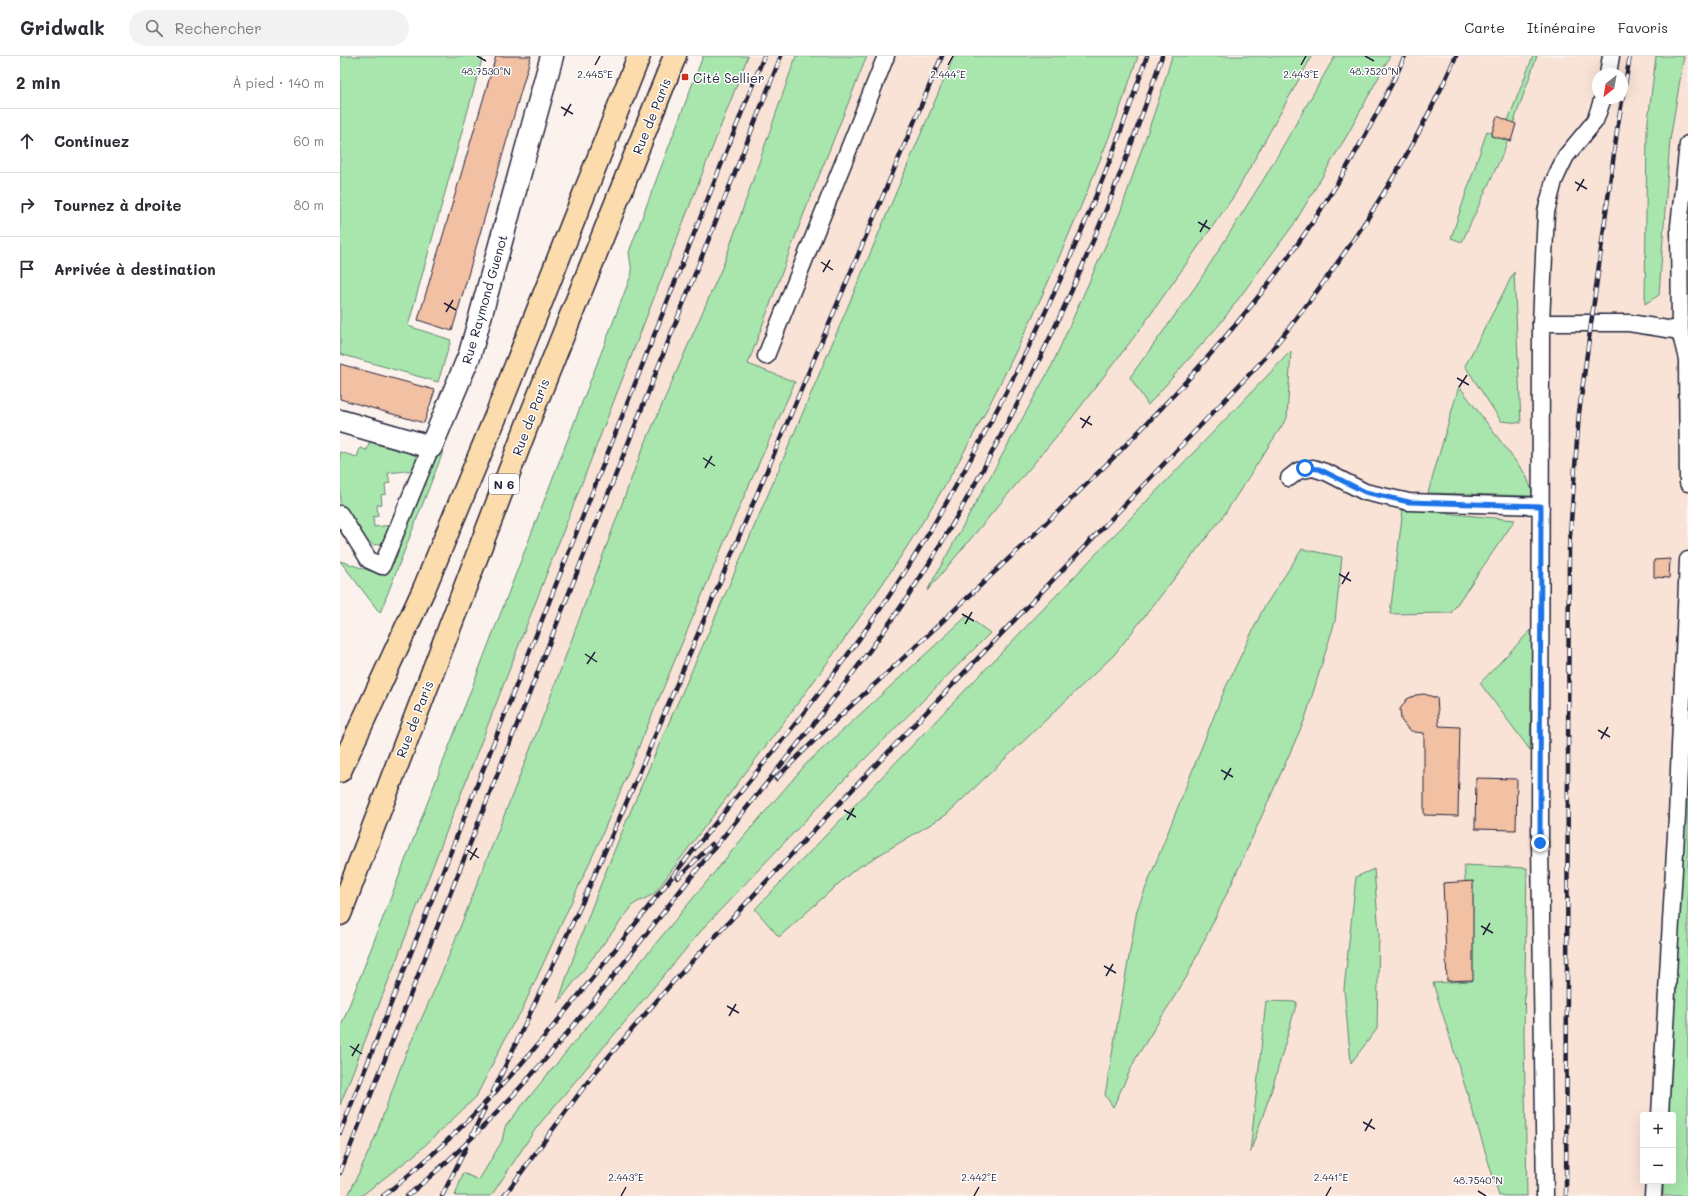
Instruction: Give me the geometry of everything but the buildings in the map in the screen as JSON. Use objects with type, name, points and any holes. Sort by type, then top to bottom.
[{"type":"main road","name":"N 6","points":[[340,771],[424,589],[498,411],[640,56]]},
{"type":"main road","name":"Rue de Paris","points":[[340,914],[526,428],[675,56]]},
{"type":"street","name":"Rue Raymond Guenot","points":[[431,447],[470,354],[552,56]]},
{"type":"street","points":[[340,422],[431,447]]},
{"type":"lane","points":[[766,356],[886,56]]},
{"type":"lane","points":[[1609,68],[1611,56]]},
{"type":"lane","points":[[1545,1196],[1540,843],[1541,323],[1546,212],[1554,181],[1566,156],[1595,121],[1601,104]]},
{"type":"lane","points":[[1688,144],[1679,226],[1680,331],[1687,359],[1688,483]]},
{"type":"lane","points":[[1541,323],[1629,323],[1680,331]]},
{"type":"lane","points":[[340,514],[369,560],[382,566],[431,447]]},
{"type":"lane","points":[[1289,478],[1298,471],[1313,468],[1328,473],[1365,492],[1409,502],[1541,506]]},
{"type":"lane","points":[[1660,1112],[1677,816],[1688,560]]},
{"type":"lane","points":[[1653,1196],[1654,1184]]},
{"type":"shaded area","points":[[734,56],[1688,56],[1688,1196],[340,1196],[340,1065]]},
{"type":"green space","points":[[340,56],[483,56],[408,326],[451,340],[438,382],[340,354]]},
{"type":"green space","points":[[703,56],[748,56],[340,1105],[340,1029],[632,273],[629,252]]},
{"type":"green space","points":[[796,56],[867,56],[801,221],[748,364],[795,382],[731,526],[599,842],[521,1012],[511,1027],[476,1097],[417,1153],[361,1196],[348,1196],[374,1140],[404,1058],[444,968],[546,709],[640,455],[724,263]]},
{"type":"green space","points":[[954,56],[1138,56],[1124,98],[1100,159],[1032,318],[985,413],[951,475],[918,530],[883,584],[808,689],[654,894],[634,904],[558,1003],[595,900],[636,798],[753,529]]},
{"type":"green space","points":[[1172,56],[1312,56],[1234,196],[1141,328],[1071,419],[927,591],[1052,365],[1120,213]]},
{"type":"green space","points":[[1335,56],[1390,56],[1349,132],[1294,224],[1219,325],[1148,405],[1130,377],[1196,286],[1265,177]]},
{"type":"green space","points":[[1533,56],[1537,56],[1503,153],[1462,242],[1451,238],[1487,131],[1502,136]]},
{"type":"green space","points":[[1656,56],[1684,56],[1670,140],[1659,295],[1645,304],[1647,129]]},
{"type":"green space","points":[[1514,272],[1521,423],[1501,421],[1465,366]]},
{"type":"green space","points":[[1291,351],[1287,418],[1222,518],[1114,655],[946,815],[854,870],[779,937],[755,909]]},
{"type":"green space","points":[[1459,386],[1526,475],[1534,496],[1428,493]]},
{"type":"green space","points":[[370,440],[376,444],[414,454],[417,458],[415,470],[388,473],[390,483],[385,484],[386,494],[381,495],[382,504],[377,505],[378,516],[373,517],[374,527],[393,525],[383,544],[374,545],[367,541],[340,502],[340,452],[357,457],[360,448],[367,450]]},
{"type":"green space","points":[[436,450],[443,452],[380,613],[340,561],[374,572],[385,571],[394,563]]},
{"type":"green space","points":[[1403,509],[1515,520],[1451,613],[1390,614]]},
{"type":"green space","points":[[1302,549],[1342,557],[1335,621],[1305,719],[1232,883],[1186,978],[1136,1058],[1113,1107],[1105,1095],[1137,910],[1224,691],[1263,609]]},
{"type":"green space","points":[[967,616],[990,633],[838,786],[706,925],[537,1127],[491,1196],[455,1196],[463,1173],[479,1180],[502,1141],[505,1127],[746,834],[806,764]]},
{"type":"green space","points":[[1533,628],[1530,750],[1480,683]]},
{"type":"green space","points":[[1688,767],[1688,1196],[1663,1196],[1663,1184],[1676,1184],[1676,1112],[1667,1112]]},
{"type":"green space","points":[[1464,865],[1527,868],[1524,1035],[1527,1196],[1499,1196],[1433,983],[1472,981]]},
{"type":"green space","points":[[1374,869],[1379,933],[1377,1029],[1351,1063],[1344,989],[1356,877]]},
{"type":"green space","points":[[1266,1001],[1297,1002],[1272,1089],[1250,1153]]},
{"type":"railway","points":[[340,1133],[764,56]]},
{"type":"railway","points":[[340,1173],[781,56]]},
{"type":"railway","points":[[493,1092],[582,903],[635,783],[942,56]]},
{"type":"railway","points":[[383,1196],[424,1162],[463,1126],[500,1088],[535,1048],[815,699],[871,623],[922,544],[958,483],[1036,332],[1096,196],[1147,56]]},
{"type":"railway","points":[[407,1196],[447,1162],[484,1126],[554,1049],[828,706],[883,633],[909,595],[949,531],[1009,420],[1053,331],[1112,196],[1162,56]]},
{"type":"railway","points":[[776,779],[814,741],[1014,554],[1096,475],[1176,393],[1214,351],[1273,278],[1315,218],[1372,122],[1405,56]]},
{"type":"railway","points":[[504,1196],[592,1076],[672,983],[830,813],[1265,358],[1320,287],[1371,213],[1417,137],[1456,56]]},
{"type":"railway","points":[[1566,1196],[1569,549],[1579,413],[1618,124],[1630,56]]},
{"type":"railway","points":[[678,878],[712,844]]},
{"type":"railway","points":[[472,1135],[485,1108]]},
{"type":"railway","points":[[442,1196],[466,1148]]},
{"type":"place","name":"Cité Sellier","points":[[685,77]]},
{"type":"route","points":[[1305,468],[1319,469],[1365,492],[1409,502],[1541,506],[1540,843]]}]
